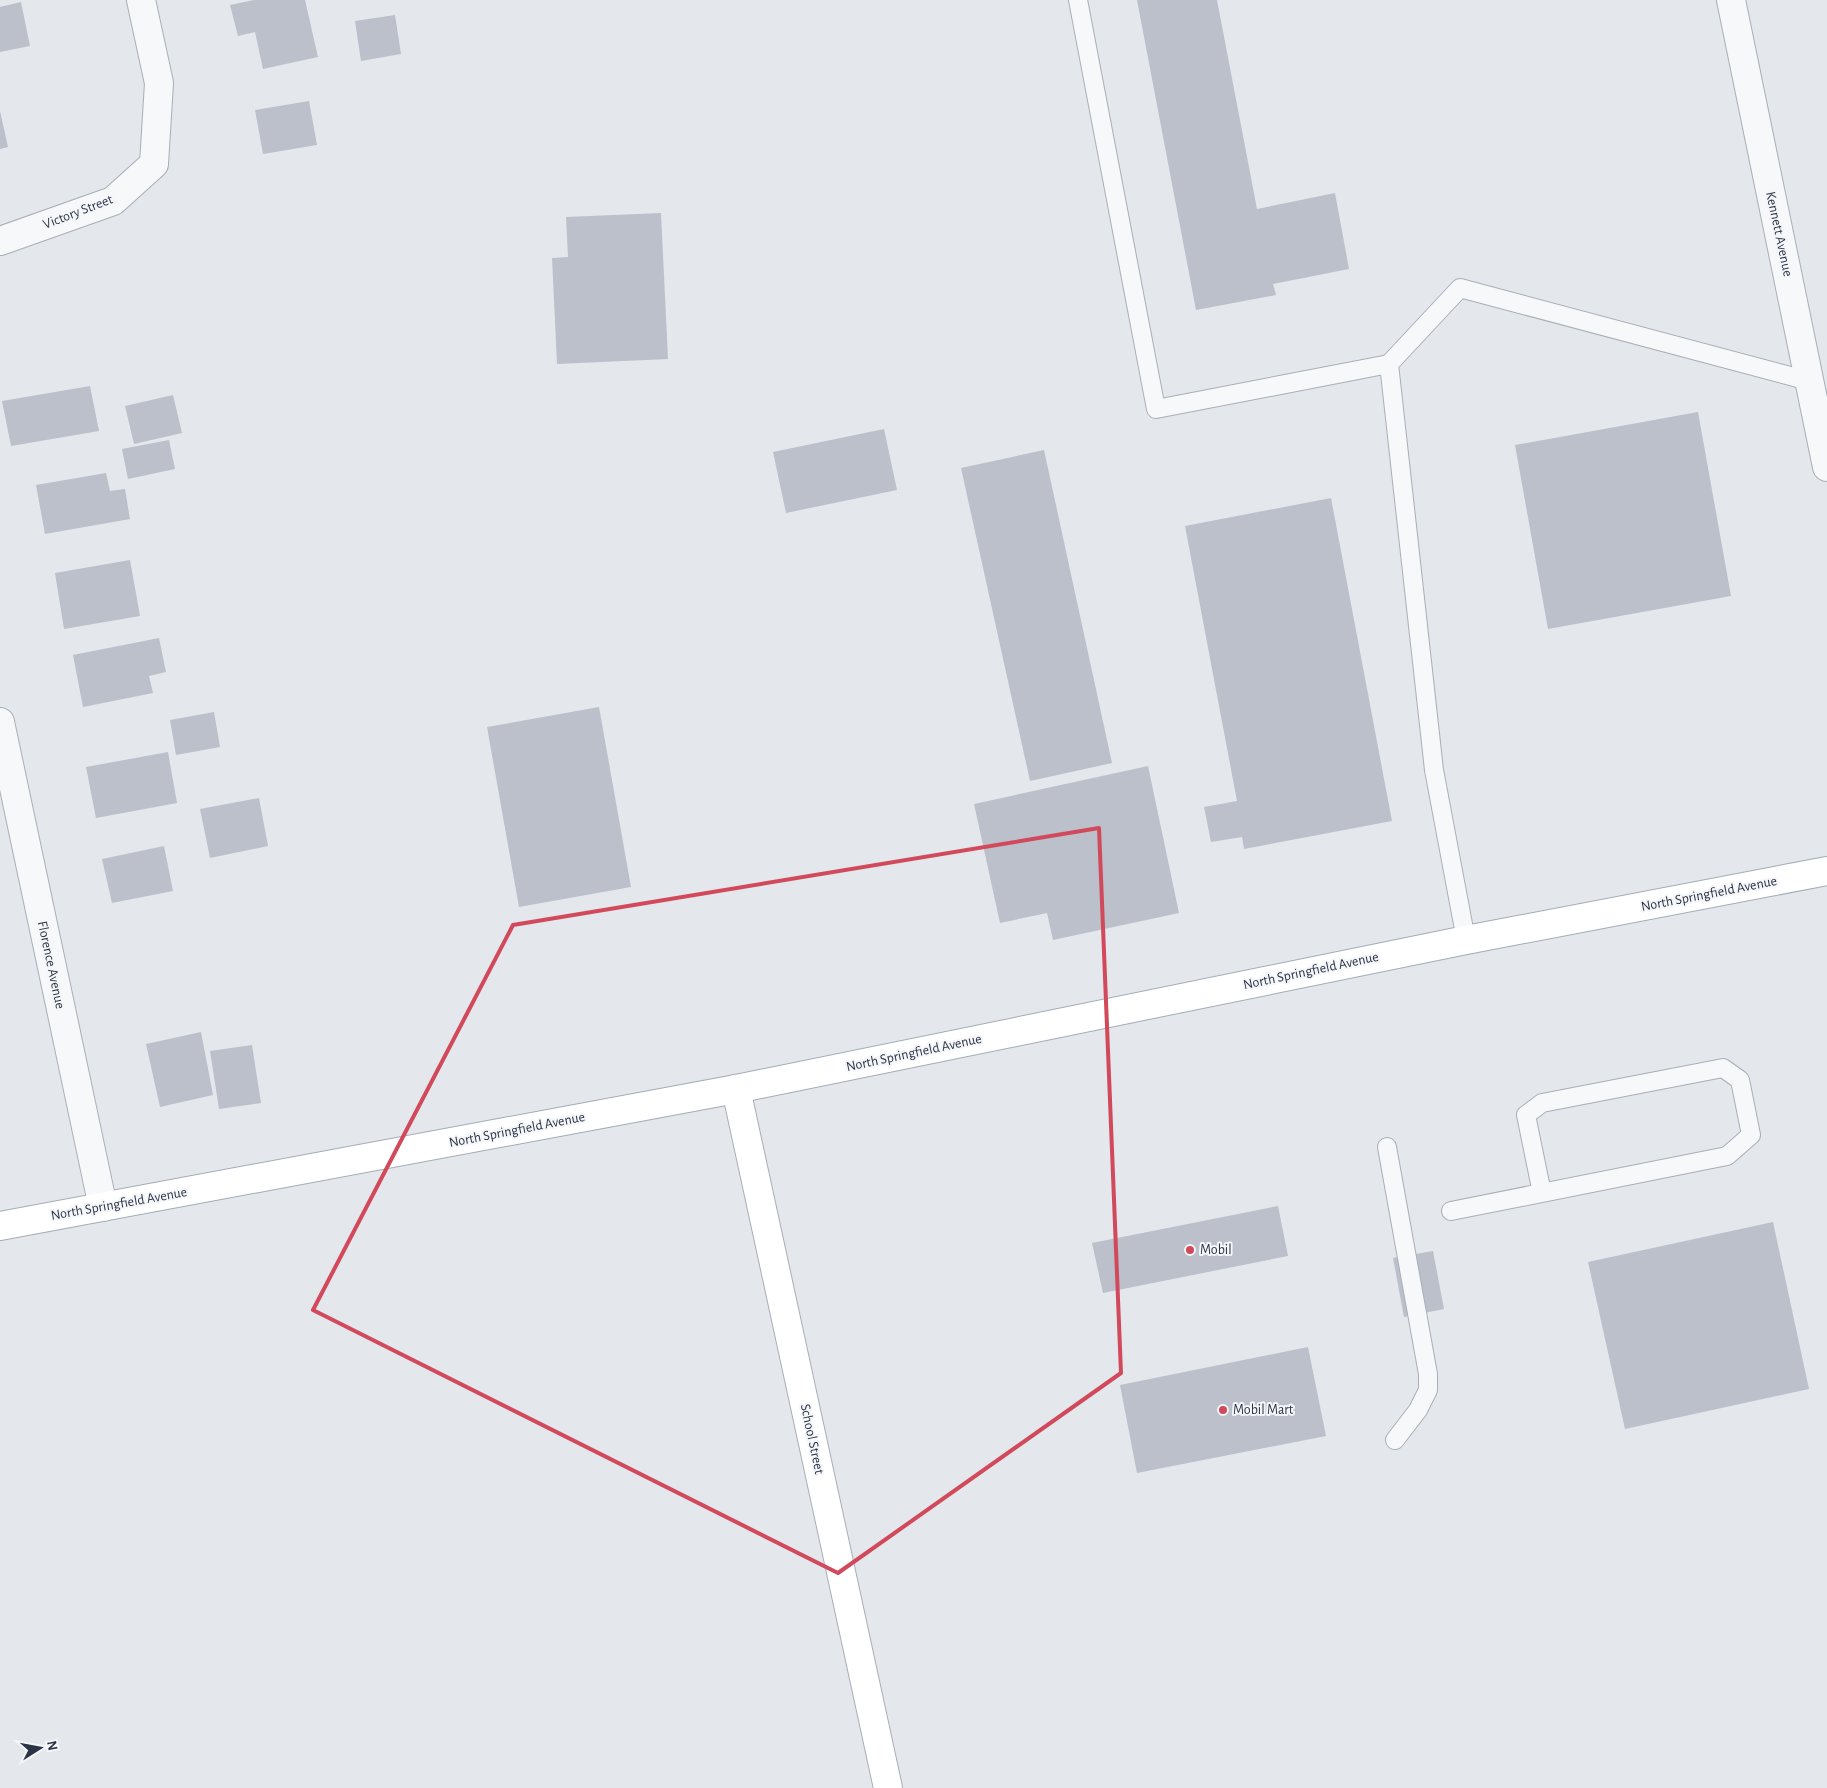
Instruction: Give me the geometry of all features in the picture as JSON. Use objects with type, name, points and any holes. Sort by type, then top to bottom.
[{"type":"main road","name":"North Springfield Avenue","points":[[0,1226],[736,1089],[1466,940],[1827,871]]},
{"type":"main road","name":"School Street","points":[[736,1089],[888,1788]]},
{"type":"street","name":"Victory Street","points":[[0,241],[113,201],[154,164],[159,83],[141,0]]},
{"type":"street","name":"Kennett Avenue","points":[[1731,0],[1827,467]]},
{"type":"street","name":"Florence Avenue","points":[[0,722],[102,1207]]},
{"type":"lane","points":[[1078,0],[1156,409],[1389,364],[1460,288],[1809,381]]},
{"type":"lane","points":[[1389,364],[1434,770],[1466,940]]},
{"type":"lane","points":[[1451,1211],[1542,1193],[1727,1156],[1751,1135],[1740,1080],[1723,1068],[1542,1103],[1526,1114],[1542,1193]]},
{"type":"lane","points":[[1387,1147],[1426,1360],[1428,1382],[1428,1390],[1418,1410],[1394,1440]]},
{"type":"highlighted area","points":[[1099,828],[1121,1373],[838,1573],[313,1310],[513,925]]},
{"type":"building","points":[[254,0],[305,0],[318,57],[263,69],[255,32],[238,36],[230,5]]},
{"type":"building","points":[[1137,0],[1217,0],[1257,209],[1335,193],[1349,269],[1273,284],[1276,295],[1196,310]]},
{"type":"building","points":[[21,2],[30,46],[0,52],[0,7]]},
{"type":"building","points":[[395,15],[401,54],[361,61],[355,21]]},
{"type":"building","points":[[309,101],[317,145],[263,154],[255,110]]},
{"type":"building","points":[[0,111],[8,147],[0,149]]},
{"type":"building","points":[[661,213],[668,359],[557,364],[552,258],[568,257],[566,217]]},
{"type":"building","points":[[90,386],[99,431],[11,446],[2,401]]},
{"type":"building","points":[[173,395],[182,433],[134,444],[125,406]]},
{"type":"building","points":[[1698,412],[1731,596],[1548,629],[1515,445]]},
{"type":"building","points":[[884,429],[897,490],[786,513],[773,452]]},
{"type":"building","points":[[169,440],[175,469],[128,479],[122,449]]},
{"type":"building","points":[[1044,450],[1112,763],[1030,781],[961,468]]},
{"type":"building","points":[[106,473],[110,491],[125,489],[130,519],[45,534],[36,485]]},
{"type":"building","points":[[1331,498],[1392,821],[1244,849],[1242,837],[1211,842],[1204,807],[1237,801],[1185,526]]},
{"type":"building","points":[[130,560],[140,616],[64,629],[55,573]]},
{"type":"building","points":[[159,638],[166,672],[149,676],[153,693],[83,707],[73,655]]},
{"type":"building","points":[[599,707],[631,887],[519,907],[487,727]]},
{"type":"building","points":[[214,712],[220,747],[176,755],[170,720]]},
{"type":"building","points":[[168,752],[177,803],[96,818],[86,767]]},
{"type":"building","points":[[1148,766],[1179,913],[1053,940],[1047,913],[1000,923],[974,804]]},
{"type":"building","points":[[259,798],[268,846],[210,858],[200,809]]},
{"type":"building","points":[[164,846],[173,891],[112,903],[102,859]]},
{"type":"building","points":[[201,1032],[213,1095],[160,1107],[146,1044]]},
{"type":"building","points":[[252,1045],[261,1103],[219,1109],[210,1051]]},
{"type":"building","name":"Mobil","points":[[1278,1206],[1288,1256],[1103,1293],[1092,1243]]},
{"type":"building","points":[[1773,1222],[1809,1389],[1625,1429],[1588,1262]]},
{"type":"building","points":[[1433,1251],[1444,1309],[1404,1317],[1393,1258]]},
{"type":"building","name":"Mobil Mart","points":[[1308,1347],[1326,1436],[1137,1473],[1120,1385]]},
{"type":"place","name":"Mobil","points":[[1190,1250]]},
{"type":"place","name":"Mobil Mart","points":[[1223,1410]]}]
